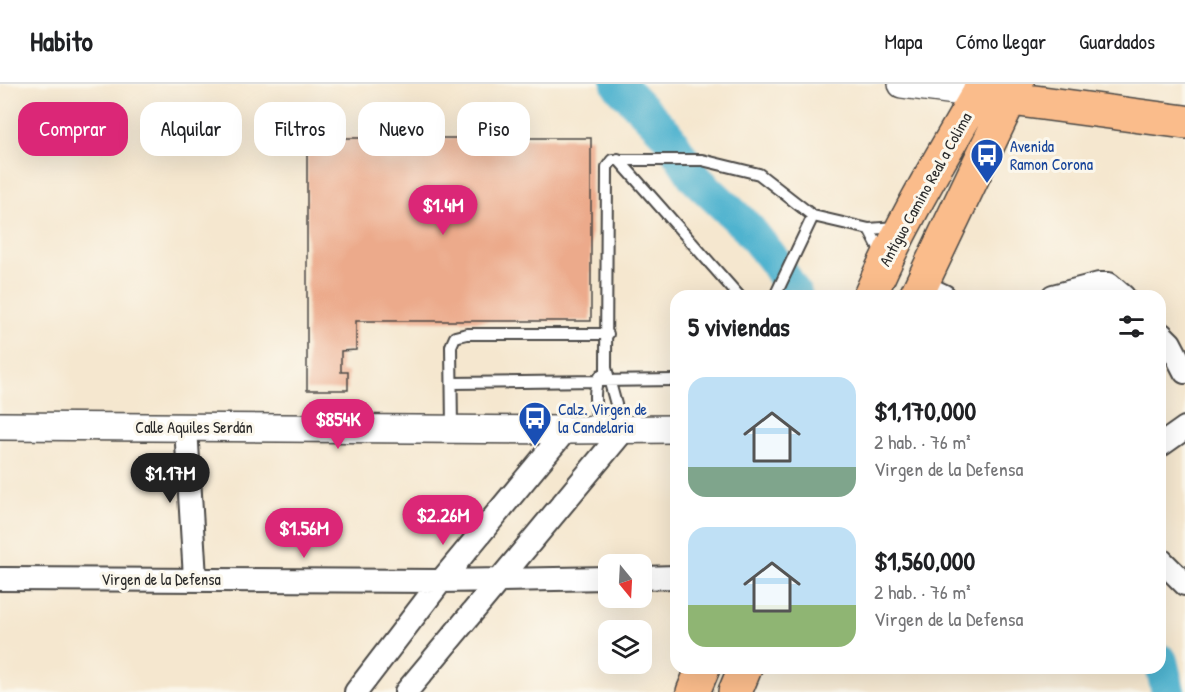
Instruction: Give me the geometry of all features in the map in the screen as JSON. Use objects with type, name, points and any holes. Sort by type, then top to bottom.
[{"type":"main road","points":[[1056,84],[1185,102]]},
{"type":"main road","points":[[980,89],[1014,91],[1185,122]]},
{"type":"main road","name":"Antiguo Camino Real a Colima","points":[[872,290],[903,226],[980,89]]},
{"type":"main road","name":"Antiguo Camino Real a Colima","points":[[928,290],[1014,91]]},
{"type":"main road","points":[[693,692],[700,674]]},
{"type":"main road","points":[[735,692],[742,674]]},
{"type":"street","points":[[902,84],[980,89]]},
{"type":"street","points":[[1076,290],[1098,284],[1108,284],[1116,290]]},
{"type":"street","points":[[1172,340],[1185,372]]},
{"type":"street","name":"Calle Aquiles Serdán","points":[[0,426],[670,429]]},
{"type":"street","points":[[186,427],[195,578]]},
{"type":"street","points":[[1166,441],[1185,428]]},
{"type":"street","points":[[356,692],[441,581],[566,430]]},
{"type":"street","points":[[406,692],[499,580],[611,430]]},
{"type":"street","points":[[1166,564],[1183,578]]},
{"type":"street","points":[[652,578],[670,577]]},
{"type":"street","name":"Virgen de la Defensa","points":[[0,579],[195,578],[441,581],[598,578]]},
{"type":"lane","points":[[618,159],[734,290]]},
{"type":"lane","points":[[611,430],[610,380],[606,368],[608,334],[607,167],[612,160],[702,160],[759,174],[813,216],[869,229],[903,226]]},
{"type":"lane","points":[[778,290],[813,216]]},
{"type":"lane","points":[[869,229],[885,260]]},
{"type":"lane","points":[[452,429],[451,346],[455,337],[467,334],[608,334]]},
{"type":"lane","points":[[606,368],[597,380],[595,395],[611,430]]},
{"type":"lane","points":[[452,383],[670,380]]},
{"type":"building","points":[[346,138],[358,138],[358,156],[445,156],[445,138],[457,138],[457,156],[530,156],[530,138],[591,138],[591,321],[356,321],[356,350],[341,351],[341,372],[348,372],[348,390],[307,390],[307,156],[346,156]]},
{"type":"waterway","points":[[618,84],[666,133],[695,178],[748,228],[775,262],[792,290]]},
{"type":"waterway","points":[[1164,674],[1168,692]]},
{"type":"place","name":"Avenida Ramon Corona","points":[[987,184]]},
{"type":"place","name":"Calz. Virgen de la Candelaria","points":[[535,447]]}]
